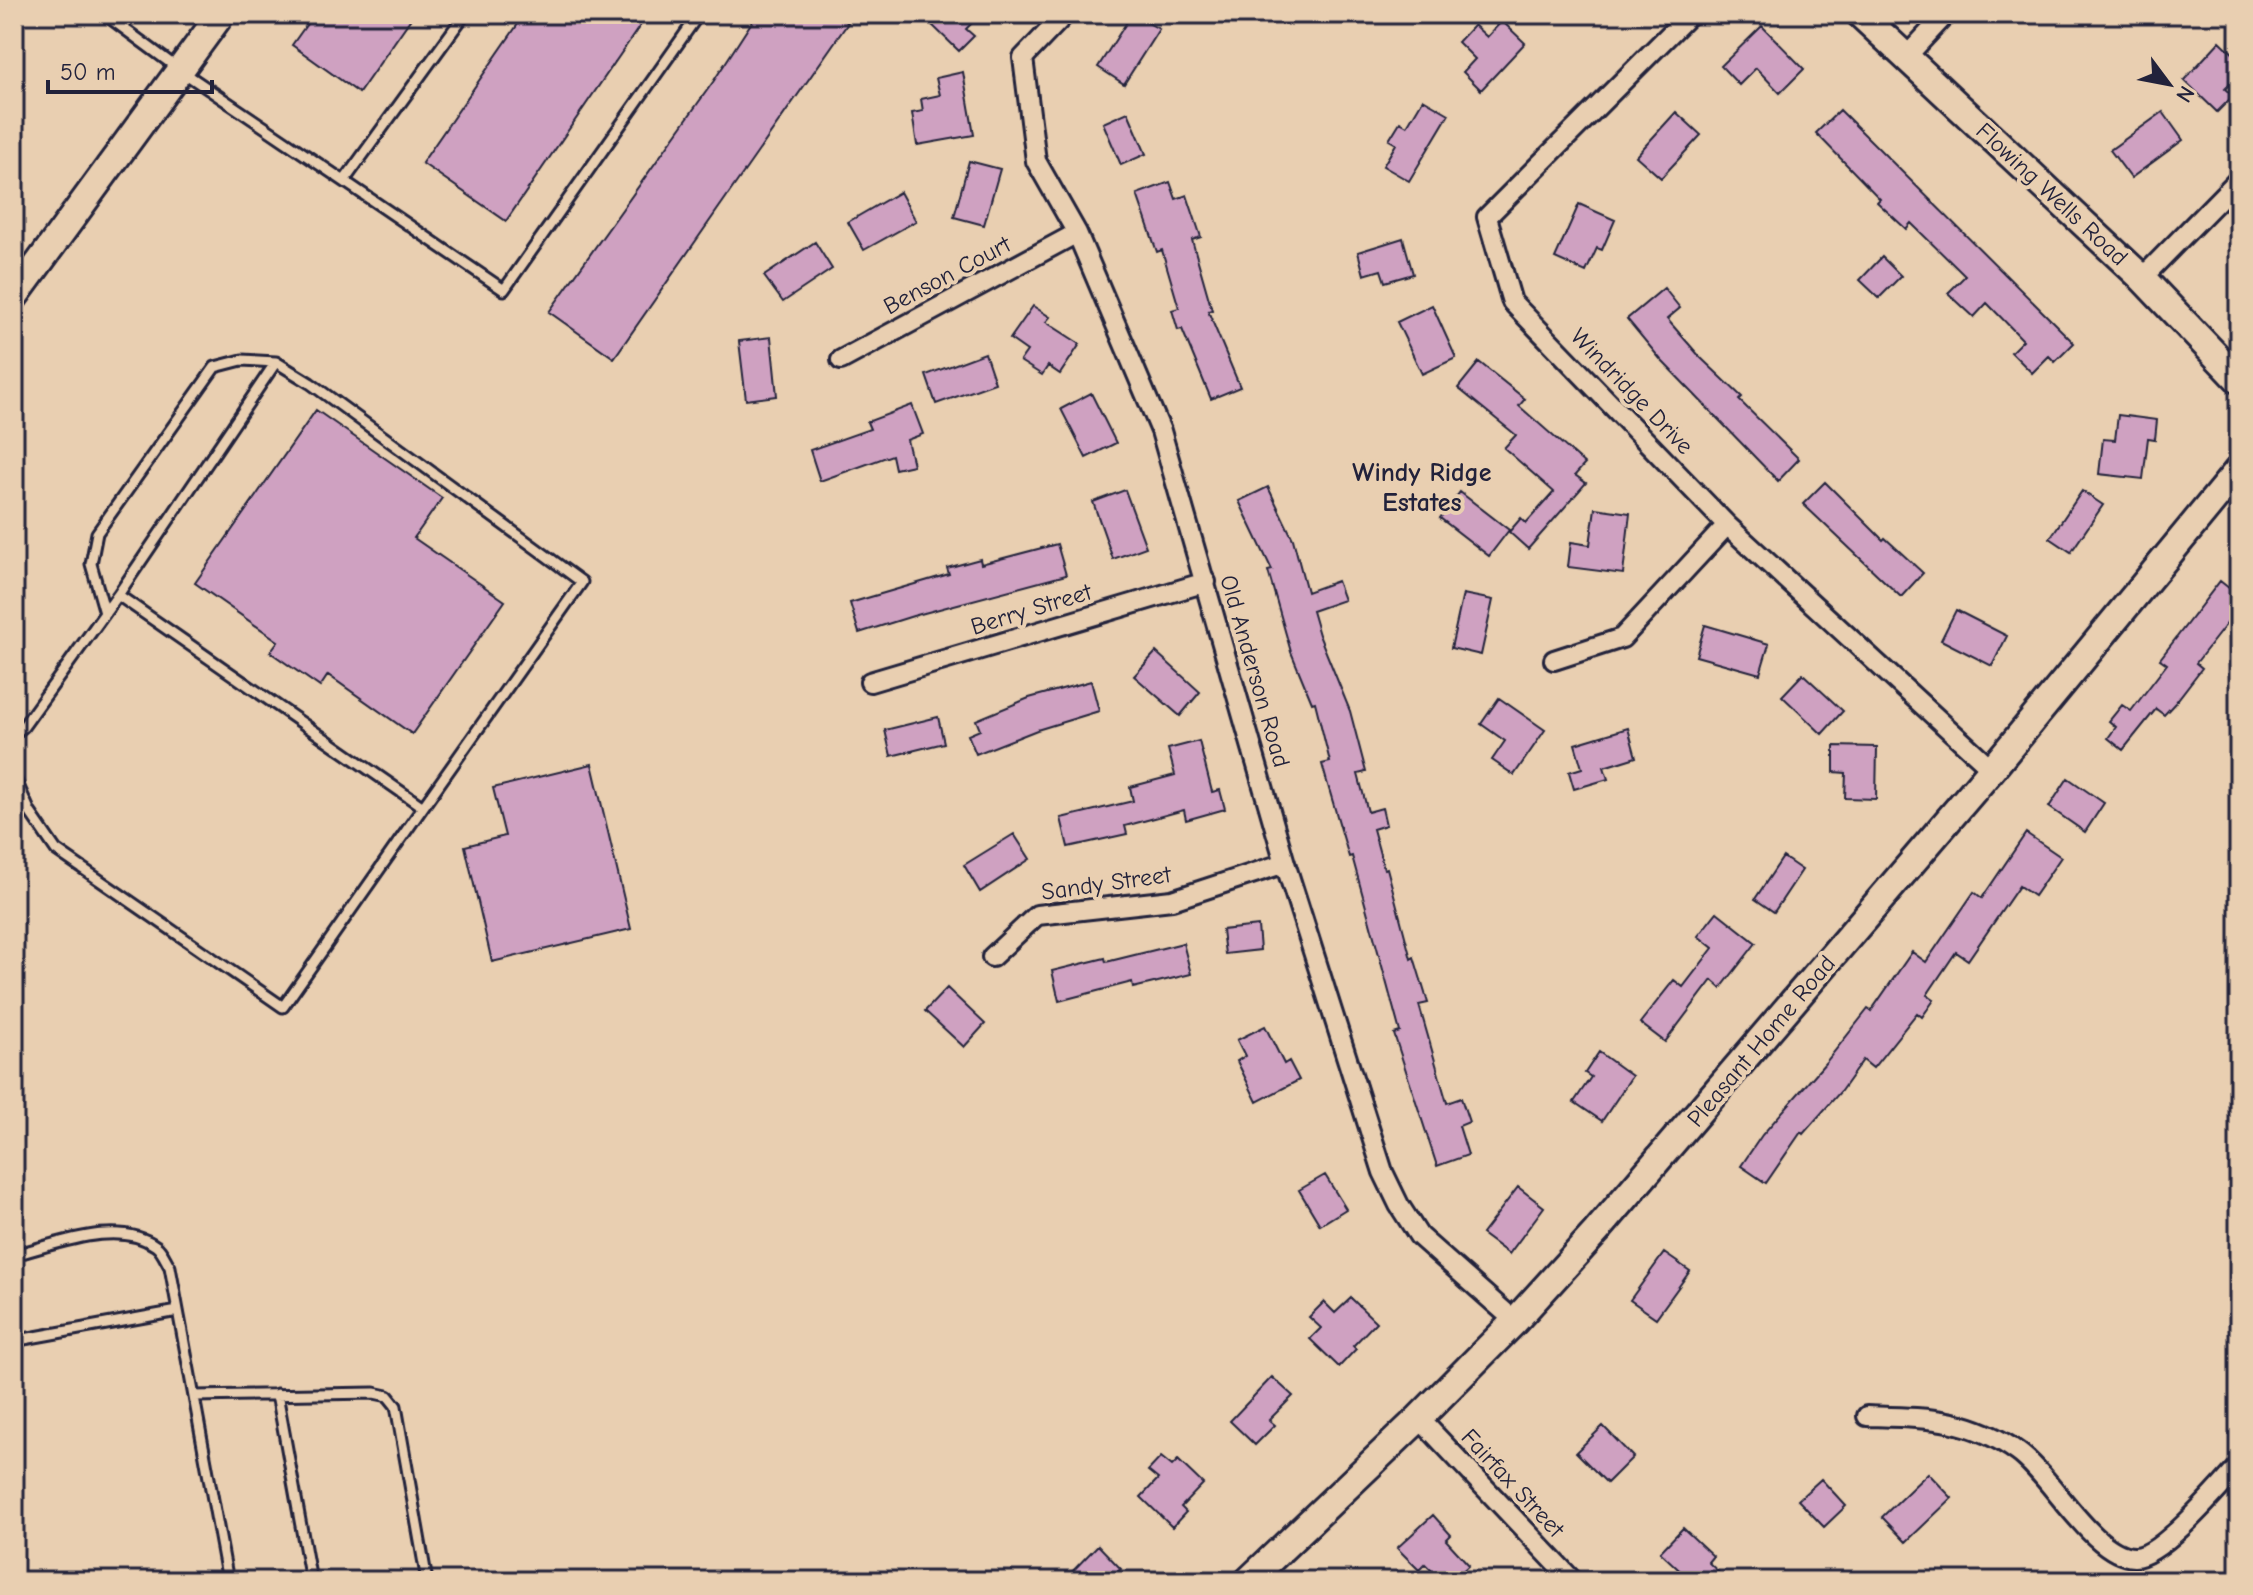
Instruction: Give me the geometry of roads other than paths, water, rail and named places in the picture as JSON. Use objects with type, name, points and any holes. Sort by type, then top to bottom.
[{"type":"street","points":[[14,297],[221,14]]},
{"type":"street","name":"Old Anderson Road","points":[[1065,14],[1023,58],[1036,161],[1077,233],[1161,431],[1285,863],[1383,1172],[1419,1236],[1515,1321]]},
{"type":"street","name":"Windridge Drive","points":[[1690,14],[1487,217],[1512,302],[1727,525],[1992,769]]},
{"type":"street","name":"Flowing Wells Road","points":[[1860,14],[2142,278],[2239,380]]},
{"type":"street","points":[[1906,57],[1946,14]]},
{"type":"street","points":[[2142,278],[2239,179]]},
{"type":"street","name":"Benson Court","points":[[841,360],[1077,233]]},
{"type":"street","name":"Pleasant Home Road","points":[[1248,1581],[1419,1418],[1515,1321],[1678,1138],[1992,769],[2239,469]]},
{"type":"street","points":[[1554,660],[1622,638],[1727,525]]},
{"type":"street","name":"Berry Street","points":[[870,682],[1206,582]]},
{"type":"street","name":"Sandy Street","points":[[992,957],[1037,915],[1172,900],[1285,863]]},
{"type":"street","points":[[1867,1416],[1942,1419],[1981,1431],[2020,1453],[2091,1531],[2114,1551],[2135,1557],[2174,1534],[2239,1466]]},
{"type":"street","name":"Fairfax Street","points":[[1419,1418],[1573,1581]]},
{"type":"lane","points":[[344,181],[465,14]]},
{"type":"lane","points":[[107,16],[180,70],[504,290],[699,14]]},
{"type":"lane","points":[[14,776],[30,812],[56,850],[283,1007],[582,582],[310,383],[276,362],[242,360],[215,367],[97,533],[91,564],[105,613]]},
{"type":"lane","points":[[14,734],[23,727],[118,595],[276,362]]},
{"type":"lane","points":[[118,595],[423,807]]},
{"type":"lane","points":[[14,1255],[108,1232],[134,1236],[159,1247],[170,1267],[228,1581]]},
{"type":"lane","points":[[24,1339],[178,1311]]},
{"type":"lane","points":[[194,1396],[374,1393],[388,1396],[396,1406],[427,1581]]},
{"type":"lane","points":[[277,1394],[311,1581]]},
{"type":"district","name":"Windy Ridge Estates","points":[[1422,488]]}]
